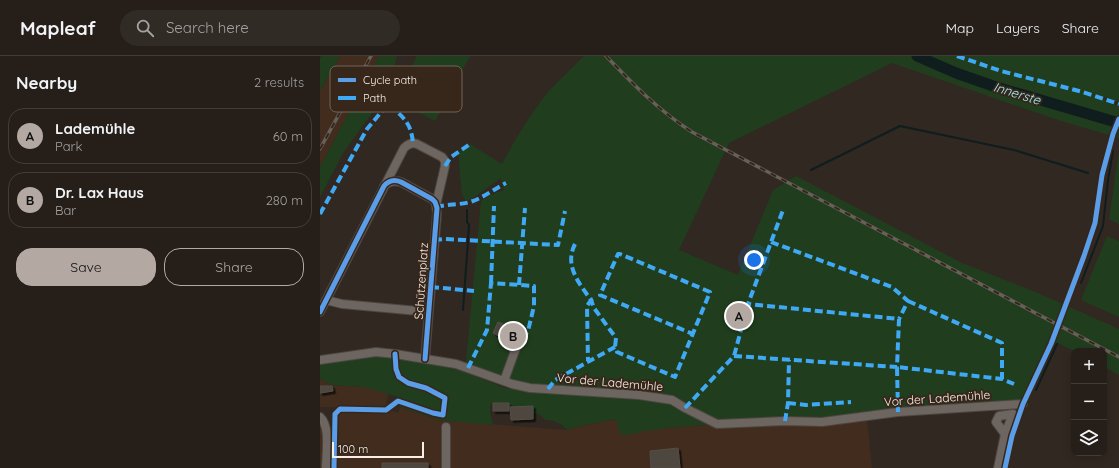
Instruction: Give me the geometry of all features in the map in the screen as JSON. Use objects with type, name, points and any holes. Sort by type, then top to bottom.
[{"type":"street","name":"Schützenplatz","points":[[384,186],[404,148],[410,143],[417,144],[442,157],[445,161],[439,197],[436,204],[437,213],[425,359]]},
{"type":"street","points":[[320,312],[384,186],[389,182],[398,181],[432,199],[436,204]]},
{"type":"street","points":[[326,300],[342,304],[429,312]]},
{"type":"street","points":[[504,381],[516,348]]},
{"type":"street","name":"Vor der Lademühle","points":[[320,360],[380,352],[425,359],[456,364],[504,381],[530,388],[639,395],[672,400],[717,424],[785,421],[822,422],[898,412],[1020,404],[1013,414],[1006,434],[998,468]]},
{"type":"street","points":[[1006,434],[996,422],[998,416],[1013,414]]},
{"type":"street","points":[[320,417],[324,421],[327,430],[326,468]]},
{"type":"street","points":[[446,427],[446,468]]},
{"type":"shaded area","points":[[340,56],[379,56],[374,66],[334,66]]},
{"type":"shaded area","points":[[330,74],[330,112],[349,112],[320,167],[320,91]]},
{"type":"shaded area","points":[[320,378],[331,385],[364,387],[389,393],[385,408],[320,407]]},
{"type":"shaded area","points":[[400,407],[439,420],[567,430],[616,419],[666,428],[719,424],[867,419],[872,468],[338,468],[337,415],[341,410],[393,411],[398,413]]},
{"type":"shaded area","points":[[320,426],[324,428],[324,468],[320,468]]},
{"type":"green space","points":[[322,56],[340,56],[334,66],[330,66],[330,74],[320,91],[320,59]]},
{"type":"green space","points":[[379,56],[397,56],[394,66],[374,66]]},
{"type":"green space","points":[[417,56],[470,56],[462,71],[462,66],[412,66]]},
{"type":"green space","points":[[584,56],[1119,56],[1119,102],[1088,92],[1119,107],[1119,138],[1061,121],[892,63],[729,143],[679,250],[738,275],[773,190],[796,176],[962,263],[1038,293],[1119,329],[1119,375],[1107,369],[1107,348],[1071,348],[1071,350],[1054,341],[1028,401],[822,424],[719,424],[666,428],[626,435],[620,434],[616,419],[567,430],[558,422],[545,420],[539,414],[533,413],[533,406],[510,407],[508,403],[493,403],[490,405],[493,425],[439,420],[400,407],[399,397],[364,387],[331,385],[320,378],[320,364],[333,363],[355,358],[387,356],[460,370],[505,388],[517,390],[520,385],[466,362],[481,201],[490,195],[504,190],[501,178],[473,198],[466,201],[462,194],[458,152],[470,144],[502,164],[524,126],[542,99]]},
{"type":"green space","points":[[349,112],[373,112],[343,153],[320,197],[320,167]]},
{"type":"green space","points":[[417,112],[440,112],[435,121]]},
{"type":"green space","points":[[1119,152],[1119,224],[1109,219]]},
{"type":"green space","points":[[1107,236],[1119,241],[1119,317],[1081,300]]},
{"type":"building","points":[[498,322],[506,325],[505,328],[522,336],[518,343],[512,345],[500,339],[501,337],[493,333]]},
{"type":"building","points":[[320,386],[332,386],[333,391],[320,393]]},
{"type":"building","points":[[493,403],[509,403],[509,411],[493,411]]},
{"type":"building","points":[[533,406],[533,419],[511,420],[510,407]]},
{"type":"building","points":[[678,448],[680,468],[651,468],[650,451]]},
{"type":"building","points":[[382,463],[428,463],[428,468],[382,468]]},
{"type":"waterway","name":"Innerste","points":[[917,56],[956,73],[996,87],[1119,123]]},
{"type":"waterway","points":[[811,170],[900,126],[1014,150],[1088,173]]},
{"type":"waterway","points":[[1081,283],[1103,226],[1113,151]]},
{"type":"waterway","points":[[467,210],[467,222],[469,225],[468,239]]},
{"type":"waterway","points":[[463,310],[468,241]]},
{"type":"waterway","points":[[1036,390],[1057,344]]},
{"type":"railway","points":[[366,66],[371,56]]},
{"type":"railway","points":[[606,56],[657,106],[692,132],[1119,357]]},
{"type":"railway","points":[[320,149],[340,112]]},
{"type":"marked path","points":[[957,56],[1001,71],[1083,92],[1119,104]]},
{"type":"marked path","points":[[320,214],[367,129],[381,112]]},
{"type":"marked path","points":[[397,112],[408,125],[413,143]]},
{"type":"marked path","points":[[445,166],[451,157],[470,144]]},
{"type":"marked path","points":[[436,207],[470,202],[484,196],[506,183]]},
{"type":"marked path","points":[[491,283],[494,206]]},
{"type":"marked path","points":[[519,285],[525,208]]},
{"type":"marked path","points":[[685,408],[734,356],[748,304],[783,210]]},
{"type":"marked path","points":[[434,240],[444,239],[558,245],[565,211]]},
{"type":"marked path","points":[[771,242],[892,287],[908,301],[899,319]]},
{"type":"marked path","points":[[575,244],[572,252],[572,267],[578,281],[591,300],[587,306],[588,361]]},
{"type":"marked path","points":[[548,389],[555,380],[615,347],[617,352],[675,377],[710,292],[618,254],[600,295],[693,334]]},
{"type":"marked path","points":[[468,368],[487,330],[491,283],[534,286],[534,306],[528,331],[516,348]]},
{"type":"marked path","points":[[431,287],[474,291]]},
{"type":"marked path","points":[[593,299],[591,300],[594,308],[616,338],[615,347]]},
{"type":"marked path","points":[[908,301],[1002,343],[1002,379]]},
{"type":"marked path","points":[[734,356],[897,367],[899,319],[748,304]]},
{"type":"marked path","points":[[785,421],[788,403],[789,360]]},
{"type":"marked path","points":[[898,412],[897,367],[1002,379],[1014,384]]},
{"type":"marked path","points":[[788,403],[806,405],[851,402]]},
{"type":"cycle path","points":[[1005,468],[1012,436],[1023,404],[1051,344],[1095,223],[1102,175],[1113,134],[1119,119]]},
{"type":"cycle path","points":[[320,312],[384,186],[391,181],[401,182],[432,199],[437,208],[425,359]]},
{"type":"cycle path","points":[[334,468],[335,414],[340,409],[386,410],[398,401],[443,415],[445,398],[426,388],[408,383],[399,377],[396,369],[395,354]]},
{"type":"place","name":"Lademühle","points":[[739,316]]},
{"type":"place","name":"Dr. Lax Haus","points":[[513,336]]}]
